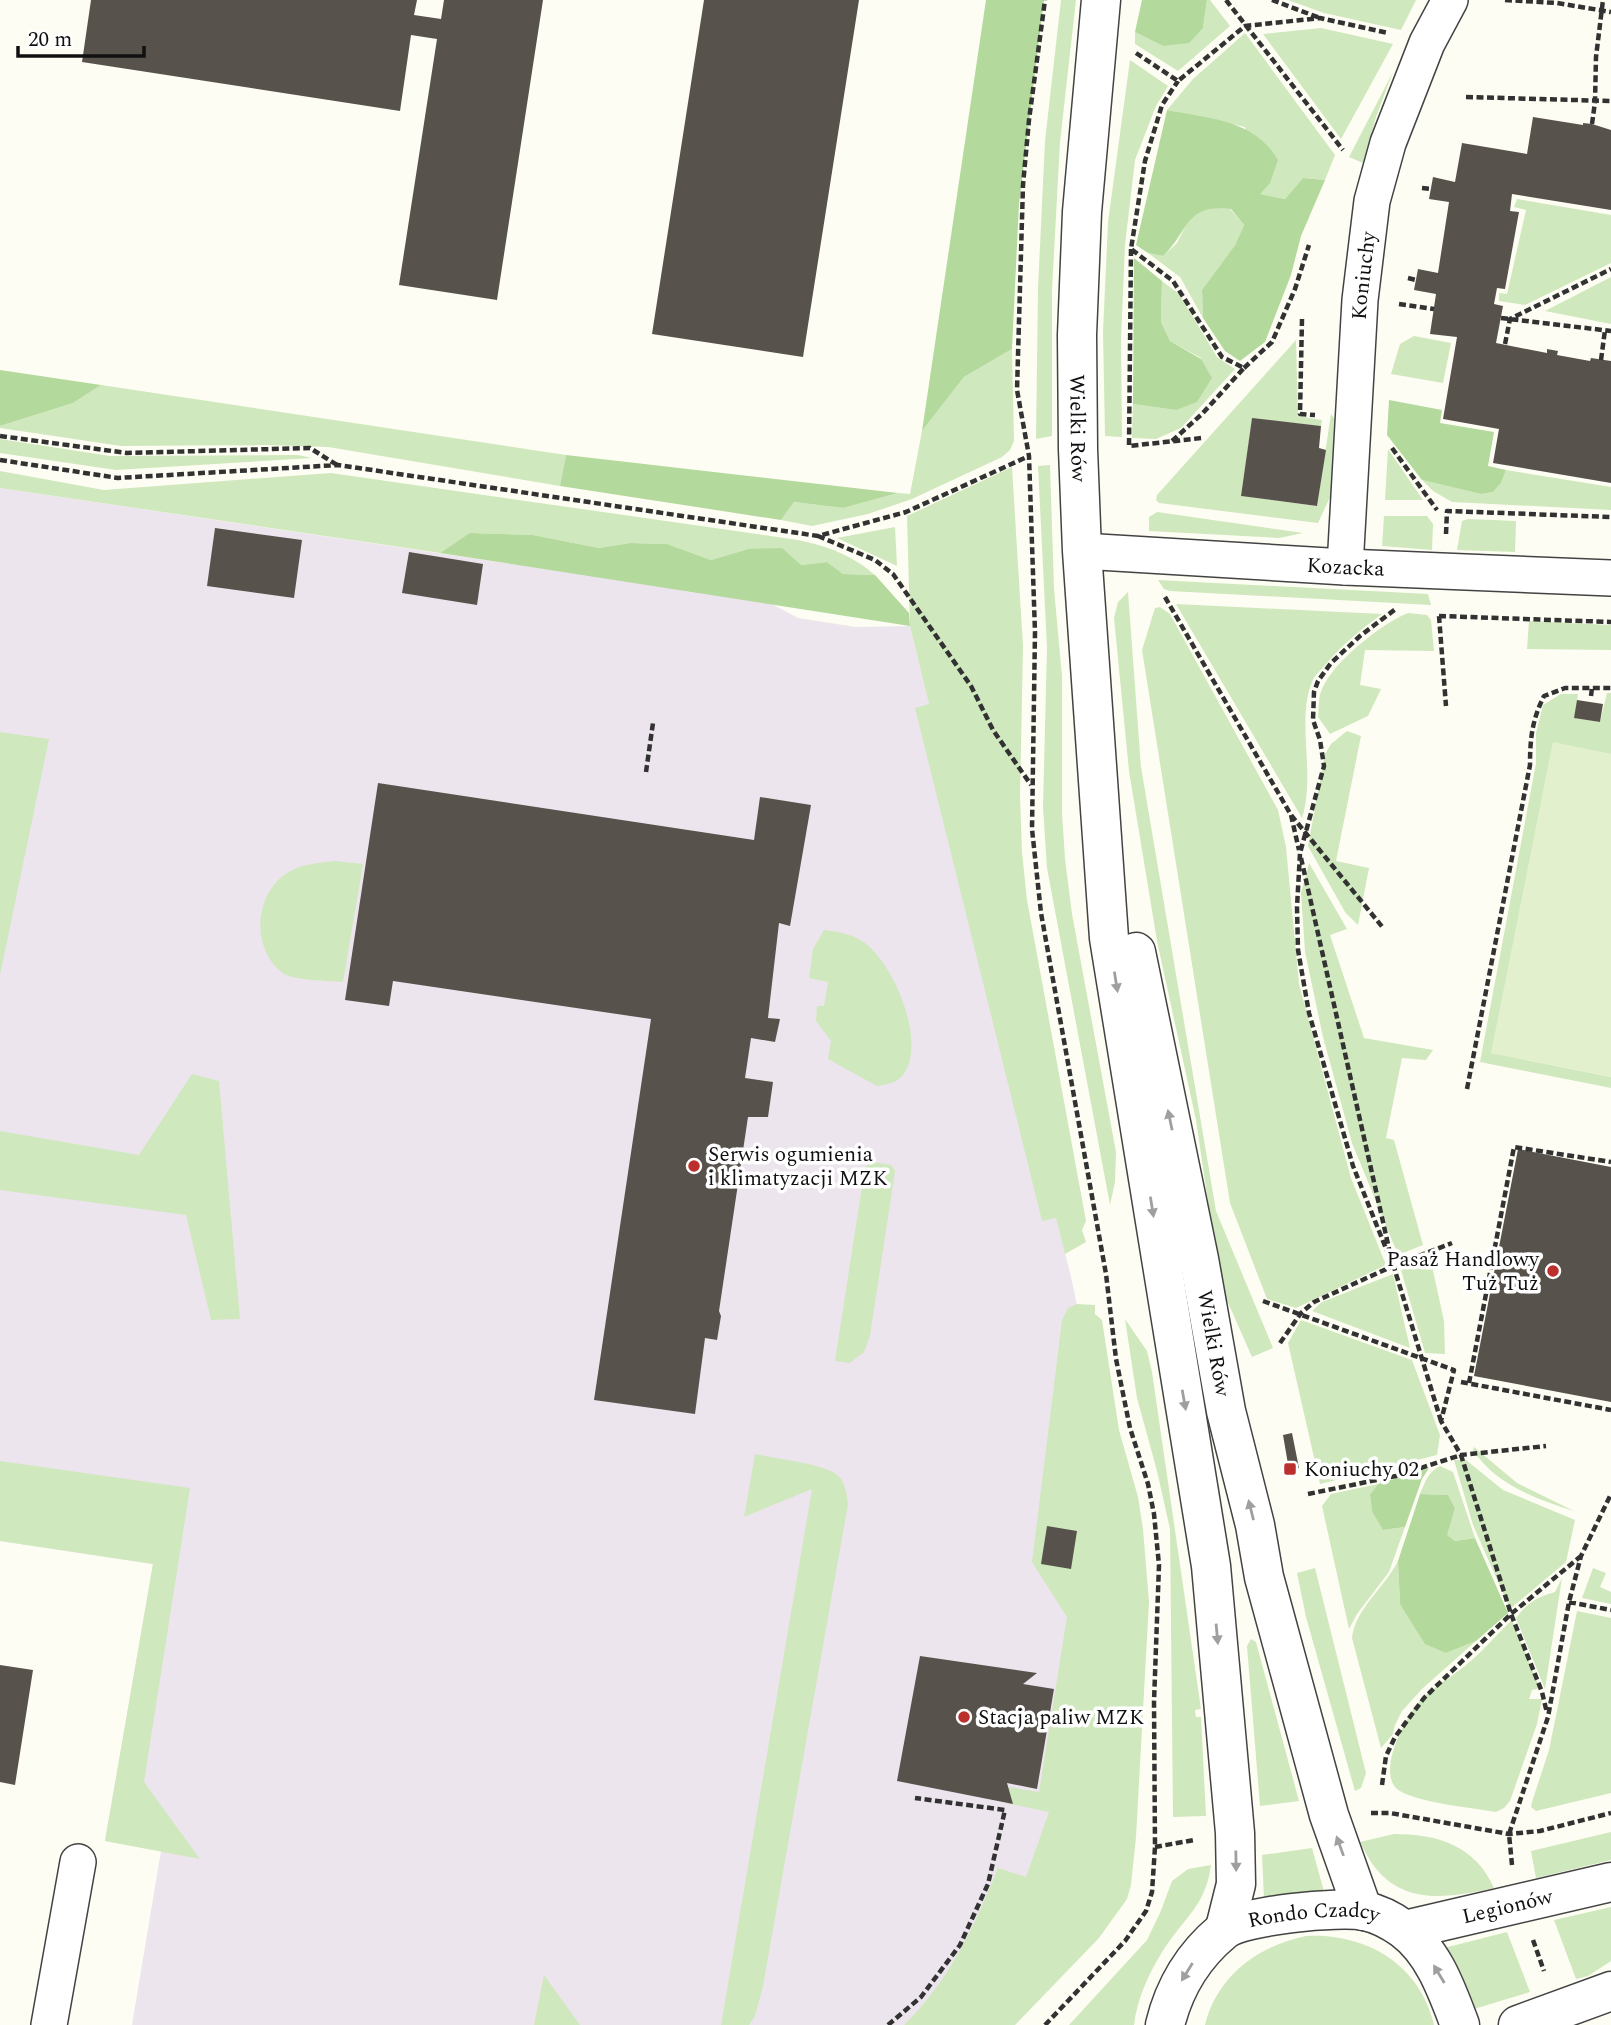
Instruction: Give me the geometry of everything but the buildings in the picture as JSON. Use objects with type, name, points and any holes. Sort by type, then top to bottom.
[{"type":"street","name":"Koniuchy","points":[[1345,567],[1360,300],[1372,201],[1388,143],[1427,43],[1450,0]]},
{"type":"street","name":"Wielki Rów","points":[[1108,11],[1093,86],[1082,212],[1077,335],[1082,551],[1109,938],[1211,1566],[1236,1844],[1236,1884],[1225,1928]]},
{"type":"street","name":"Kozacka","points":[[1082,551],[1345,567],[1611,578]]},
{"type":"street","name":"Wielki Rów","points":[[1098,768],[1199,1259],[1226,1411],[1255,1525],[1264,1577],[1329,1815],[1363,1910]]},
{"type":"street","points":[[49,2025],[78,1862]]},
{"type":"street","name":"Legionów","points":[[1405,1930],[1611,1882]]},
{"type":"street","name":"Rondo Czadcy","points":[[1165,2025],[1170,2006],[1193,1962],[1225,1928],[1269,1916],[1310,1910],[1363,1910],[1384,1917],[1405,1930],[1430,1960],[1448,1989],[1460,2025]]},
{"type":"street","points":[[1518,2025],[1611,1991]]},
{"type":"path","points":[[1045,0],[1023,185],[1017,390],[1029,456],[1035,632],[1032,829],[1041,913],[1106,1274],[1116,1359],[1130,1428],[1148,1484],[1154,1514],[1158,1565],[1154,1702],[1155,1847],[1152,1892],[1146,1911],[1125,1941],[1045,2025]]},
{"type":"path","points":[[1226,0],[1343,150]]},
{"type":"path","points":[[1272,0],[1320,18],[1394,34]]},
{"type":"path","points":[[1505,0],[1558,1],[1611,12]]},
{"type":"path","points":[[1592,124],[1595,57],[1603,0]]},
{"type":"path","points":[[1108,11],[1178,81]]},
{"type":"path","points":[[1202,438],[1129,446],[1131,250],[1144,161],[1162,104],[1178,81],[1245,26],[1320,18]]},
{"type":"path","points":[[1466,97],[1611,101]]},
{"type":"path","points":[[1422,188],[1432,189]]},
{"type":"path","points":[[1172,441],[1272,342],[1295,289],[1309,245]]},
{"type":"path","points":[[1131,250],[1174,281],[1223,357],[1244,369]]},
{"type":"path","points":[[1510,319],[1611,269]]},
{"type":"path","points":[[1408,278],[1416,280]]},
{"type":"path","points":[[1404,305],[1434,309]]},
{"type":"path","points":[[1302,318],[1300,414],[1327,416]]},
{"type":"path","points":[[1501,318],[1608,330],[1601,360]]},
{"type":"path","points":[[1505,344],[1510,319]]},
{"type":"path","points":[[0,436],[127,453],[310,448],[338,465]]},
{"type":"path","points":[[1389,444],[1437,510]]},
{"type":"path","points":[[818,536],[906,512],[1029,456]]},
{"type":"path","points":[[0,460],[118,478],[338,465],[818,536],[875,560],[893,574],[971,686],[992,730],[1032,785]]},
{"type":"path","points":[[1444,571],[1447,511],[1611,517]]},
{"type":"path","points":[[1165,597],[1292,815],[1384,929]]},
{"type":"path","points":[[1393,1266],[1353,1166],[1309,1013],[1298,950],[1300,853],[1324,766],[1320,740],[1313,720],[1314,692],[1318,681],[1331,663],[1360,636],[1398,608]]},
{"type":"path","points":[[1439,609],[1446,706]]},
{"type":"path","points":[[1439,617],[1611,622]]},
{"type":"path","points":[[1467,1089],[1530,765],[1530,738],[1534,715],[1544,696],[1565,688],[1611,688]]},
{"type":"path","points":[[1591,696],[1592,688]]},
{"type":"path","points":[[646,772],[653,723]]},
{"type":"path","points":[[1292,815],[1393,1266],[1441,1421],[1461,1455],[1511,1614],[1542,1692],[1548,1717]]},
{"type":"path","points":[[1469,1383],[1514,1147],[1611,1162]]},
{"type":"path","points":[[1280,1343],[1301,1313],[1314,1302],[1452,1243]]},
{"type":"path","points":[[1263,1301],[1454,1370],[1441,1421]]},
{"type":"path","points":[[1461,1382],[1611,1410]]},
{"type":"path","points":[[1308,1494],[1396,1476],[1461,1455],[1546,1446]]},
{"type":"path","points":[[1509,1834],[1548,1717],[1569,1602],[1581,1556],[1611,1493]]},
{"type":"path","points":[[1382,1785],[1386,1756],[1395,1737],[1424,1698],[1511,1614],[1581,1556]]},
{"type":"path","points":[[1569,1602],[1611,1610]]},
{"type":"path","points":[[888,2025],[921,1997],[960,1945],[988,1884],[1005,1810],[915,1798]]},
{"type":"path","points":[[1365,1813],[1390,1813],[1509,1834],[1540,1831],[1611,1814]]},
{"type":"path","points":[[1155,1847],[1200,1839]]},
{"type":"path","points":[[1532,1939],[1546,1975]]},
{"type":"shaded area","points":[[0,488],[768,602],[798,618],[856,627],[910,626],[1072,1281],[1121,1526],[1013,2025],[132,2025],[161,1851],[105,1841],[153,1564],[0,1541]]},
{"type":"green space","points":[[986,0],[1044,0],[1019,204],[1012,349],[964,377],[922,431]]},
{"type":"green space","points":[[1061,0],[1076,0],[1060,142],[1052,290],[1052,436],[1036,439],[1038,288],[1045,141]]},
{"type":"green space","points":[[1142,0],[1207,0],[1203,28],[1189,43],[1163,46],[1135,32]]},
{"type":"green space","points":[[1207,0],[1210,0],[1230,26],[1178,71],[1135,44],[1135,32],[1163,46],[1203,28]]},
{"type":"green space","points":[[1288,0],[1416,0],[1401,30],[1324,13]]},
{"type":"green space","points":[[1321,28],[1393,44],[1341,139],[1263,34]]},
{"type":"green space","points":[[1245,33],[1335,155],[1325,180],[1303,178],[1285,199],[1259,194],[1245,127],[1167,110],[1193,79]]},
{"type":"green space","points":[[1130,60],[1168,86],[1156,106],[1135,160],[1125,245],[1121,340],[1122,437],[1105,436],[1103,332],[1108,222]]},
{"type":"green space","points":[[1393,72],[1376,117],[1363,163],[1349,157]]},
{"type":"green space","points":[[1167,110],[1230,123],[1257,136],[1278,160],[1270,183],[1260,194],[1285,199],[1303,178],[1325,180],[1301,236],[1291,275],[1265,342],[1240,361],[1225,351],[1203,318],[1202,290],[1235,245],[1244,225],[1231,209],[1216,208],[1196,214],[1163,256],[1148,253],[1136,245]]},
{"type":"green space","points":[[1517,199],[1611,215],[1611,263],[1525,305],[1499,301],[1499,293],[1507,294],[1526,210],[1514,207]]},
{"type":"green space","points":[[1210,207],[1230,209],[1244,225],[1235,245],[1202,290],[1203,318],[1180,277],[1148,253],[1163,256],[1177,243],[1190,217]]},
{"type":"green space","points":[[1134,258],[1162,281],[1161,322],[1170,341],[1201,359],[1212,378],[1197,402],[1176,410],[1133,404]]},
{"type":"green space","points":[[1611,277],[1611,324],[1545,311]]},
{"type":"green space","points":[[1162,281],[1179,294],[1217,357],[1235,369],[1181,428],[1156,439],[1132,438],[1133,404],[1176,410],[1201,358],[1170,341],[1161,322]]},
{"type":"green space","points":[[1414,336],[1451,343],[1443,383],[1391,374],[1400,344]]},
{"type":"green space","points":[[1296,340],[1298,416],[1322,420],[1321,426],[1252,419],[1241,496],[1317,506],[1331,414],[1337,422],[1332,493],[1318,523],[1159,503],[1156,500],[1157,495]]},
{"type":"green space","points":[[1012,349],[1014,441],[1010,450],[1002,457],[912,499],[868,514],[812,526],[781,520],[794,502],[843,508],[898,493],[910,494],[922,431],[964,377]]},
{"type":"green space","points":[[0,370],[101,385],[73,403],[0,426]]},
{"type":"green space","points":[[101,385],[566,455],[560,486],[328,447],[121,446],[0,428],[73,403]]},
{"type":"green space","points":[[1389,400],[1442,410],[1440,423],[1494,432],[1488,466],[1506,470],[1501,483],[1493,492],[1481,494],[1422,480],[1387,435]]},
{"type":"green space","points":[[0,439],[110,456],[298,455],[312,458],[116,470],[0,453]]},
{"type":"green space","points":[[1388,449],[1423,500],[1385,500]]},
{"type":"green space","points":[[566,455],[898,493],[843,508],[794,502],[781,520],[560,486]]},
{"type":"green space","points":[[1050,465],[1054,589],[1062,676],[1062,813],[1065,859],[1072,914],[1116,1152],[1115,1182],[1110,1205],[1047,868],[1043,807],[1047,648],[1038,466]]},
{"type":"green space","points":[[1012,467],[1023,646],[1020,797],[1022,852],[1027,900],[1086,1221],[1082,1230],[1086,1242],[1065,1254],[1056,1218],[1042,1221],[915,708],[929,704],[910,626],[907,516]]},
{"type":"green space","points":[[1506,470],[1611,487],[1611,510],[1452,502],[1433,491],[1422,480],[1481,494],[1493,492],[1501,483]]},
{"type":"green space","points":[[0,471],[104,490],[331,473],[798,540],[839,552],[875,575],[843,574],[827,562],[801,565],[748,549],[711,560],[667,544],[630,543],[599,548],[533,535],[471,533],[440,553],[0,488]]},
{"type":"green space","points":[[1157,512],[1303,533],[1279,538],[1149,531],[1149,517]]},
{"type":"green space","points":[[1384,516],[1427,516],[1433,524],[1432,550],[1382,546]]},
{"type":"green space","points":[[1462,521],[1516,521],[1515,552],[1457,550]]},
{"type":"green space","points":[[895,527],[897,566],[837,538]]},
{"type":"green space","points":[[470,533],[533,535],[599,548],[630,543],[667,544],[711,560],[748,549],[782,548],[801,565],[827,562],[843,574],[875,575],[909,613],[910,626],[440,553]]},
{"type":"green space","points":[[1158,580],[1428,594],[1431,605],[1170,591],[1164,589]]},
{"type":"green space","points":[[1128,592],[1141,767],[1216,1211],[1273,1348],[1252,1357],[1226,1298],[1218,1270],[1196,1120],[1157,941],[1129,771],[1114,618],[1118,602]]},
{"type":"green space","points":[[1176,604],[1382,614],[1345,644],[1312,682],[1306,714],[1307,784],[1302,818]]},
{"type":"green space","points":[[1160,607],[1170,614],[1278,810],[1286,847],[1299,984],[1351,1178],[1386,1265],[1296,1308],[1267,1299],[1230,1203],[1142,650],[1155,608]]},
{"type":"green space","points":[[1408,613],[1427,615],[1431,620],[1434,651],[1365,650],[1360,685],[1381,689],[1368,716],[1330,734],[1318,717],[1320,695],[1328,679],[1359,645],[1385,625]]},
{"type":"green space","points":[[1529,621],[1611,625],[1611,650],[1527,649]]},
{"type":"green space","points":[[1607,693],[1611,693],[1611,754],[1553,743],[1492,1053],[1611,1077],[1611,1088],[1480,1062],[1536,763],[1536,733],[1543,705],[1561,694],[1578,694],[1575,718],[1600,722]]},
{"type":"green space","points":[[1347,731],[1361,736],[1336,861],[1369,868],[1358,925],[1345,912],[1308,846],[1325,754],[1331,744]]},
{"type":"green space","points":[[0,732],[49,739],[0,975]]},
{"type":"green space","points":[[1553,742],[1611,754],[1611,1077],[1491,1053]]},
{"type":"green space","points":[[335,861],[363,864],[343,982],[304,979],[284,974],[266,952],[262,939],[260,925],[266,897],[274,885],[290,871]]},
{"type":"green space","points":[[1309,863],[1347,929],[1330,935],[1364,1038],[1433,1050],[1426,1060],[1402,1058],[1386,1138],[1394,1140],[1423,1245],[1398,1255],[1352,1143],[1323,1037],[1305,952],[1301,893]]},
{"type":"green space","points":[[824,930],[851,935],[865,943],[876,953],[896,985],[909,1022],[911,1041],[910,1058],[905,1072],[896,1081],[877,1086],[828,1059],[831,1041],[816,1021],[817,1006],[824,1006],[828,982],[809,978],[813,949]]},
{"type":"green space","points":[[192,1074],[219,1081],[240,1319],[211,1320],[186,1215],[0,1190],[0,1131],[139,1155]]},
{"type":"green space","points":[[874,1162],[891,1165],[895,1171],[870,1336],[864,1352],[850,1363],[835,1361],[865,1167]]},
{"type":"green space","points":[[1430,1257],[1444,1321],[1445,1354],[1425,1353],[1401,1270]]},
{"type":"green space","points":[[1393,1274],[1410,1348],[1312,1311],[1322,1302]]},
{"type":"green space","points":[[1077,1304],[1095,1305],[1095,1314],[1102,1320],[1119,1430],[1138,1497],[1143,1529],[1149,1602],[1131,1885],[1127,1899],[1099,1938],[1015,2025],[904,2025],[948,1971],[980,1911],[998,1868],[1026,1877],[1049,1812],[1006,1803],[1009,1787],[1039,1792],[1067,1617],[1032,1562],[1062,1320],[1068,1308]]},
{"type":"green space","points":[[1125,1319],[1147,1351],[1152,1372],[1201,1709],[1195,1710],[1196,1717],[1201,1717],[1206,1816],[1173,1817],[1170,1529],[1137,1398]]},
{"type":"green space","points":[[1301,1320],[1412,1360],[1440,1435],[1437,1455],[1320,1484],[1288,1343]]},
{"type":"green space","points":[[1474,1447],[1517,1483],[1574,1511],[1531,1496],[1505,1482],[1482,1462],[1473,1450]]},
{"type":"green space","points":[[755,1454],[830,1470],[842,1480],[848,1504],[763,1986],[755,2016],[749,2025],[721,2025],[812,1489],[744,1517]]},
{"type":"green space","points":[[1454,1460],[1466,1460],[1503,1490],[1575,1520],[1566,1562],[1510,1609],[1473,1525]]},
{"type":"green space","points":[[0,1461],[190,1488],[144,1782],[200,1859],[105,1841],[153,1564],[0,1541]]},
{"type":"green space","points":[[1440,1466],[1453,1472],[1475,1538],[1455,1541],[1446,1535],[1455,1508],[1448,1495],[1420,1494],[1430,1474]]},
{"type":"green space","points":[[1429,1468],[1422,1479],[1405,1527],[1383,1530],[1372,1512],[1370,1495],[1378,1484]]},
{"type":"green space","points":[[1378,1484],[1370,1496],[1372,1512],[1383,1530],[1405,1527],[1389,1572],[1349,1629],[1322,1506],[1331,1494]]},
{"type":"green space","points":[[1420,1494],[1448,1495],[1455,1508],[1447,1535],[1455,1541],[1475,1538],[1508,1613],[1476,1641],[1446,1653],[1425,1644],[1400,1604],[1398,1561]]},
{"type":"green space","points":[[1398,1561],[1400,1604],[1446,1653],[1476,1641],[1423,1688],[1402,1711],[1393,1734],[1381,1748],[1352,1638],[1354,1627],[1364,1608]]},
{"type":"green space","points":[[1315,1568],[1366,1773],[1361,1788],[1355,1791],[1306,1617],[1297,1573]]},
{"type":"green space","points":[[1593,1568],[1606,1573],[1600,1587],[1611,1592],[1611,1604],[1582,1598]]},
{"type":"green space","points":[[1562,1578],[1545,1689],[1516,1618],[1533,1601],[1555,1592]]},
{"type":"green space","points":[[1577,1611],[1611,1618],[1611,1793],[1536,1811],[1531,1807],[1532,1802],[1549,1750]]},
{"type":"green space","points":[[1512,1620],[1539,1686],[1532,1690],[1529,1699],[1542,1699],[1537,1724],[1510,1801],[1496,1812],[1416,1798],[1397,1789],[1392,1781],[1391,1758],[1413,1710],[1428,1693],[1472,1660]]},
{"type":"green space","points":[[1251,1639],[1256,1642],[1299,1801],[1260,1806],[1247,1646]]},
{"type":"green space","points":[[1611,1832],[1611,1860],[1536,1878],[1531,1851]]},
{"type":"green space","points":[[1394,1834],[1425,1836],[1453,1845],[1476,1861],[1494,1888],[1447,1896],[1417,1894],[1403,1889],[1377,1870],[1360,1842]]},
{"type":"green space","points":[[1312,1848],[1323,1888],[1322,1896],[1264,1898],[1262,1855]]},
{"type":"green space","points":[[1211,1865],[1204,1892],[1198,1903],[1156,1962],[1140,1997],[1134,2025],[1069,2025],[1147,1940],[1172,1881],[1188,1869]]},
{"type":"green space","points":[[1611,1907],[1611,1961],[1588,1976],[1576,1979],[1554,1920]]},
{"type":"green space","points":[[1507,1932],[1530,1992],[1474,2009],[1444,1948]]},
{"type":"green space","points":[[1306,1936],[1349,1940],[1387,1956],[1417,1985],[1434,2025],[1205,2025],[1219,1992],[1242,1966],[1272,1947]]},
{"type":"green space","points":[[544,1975],[580,2025],[534,2025]]},
{"type":"place","name":"Serwis ogumienia i klimatyzacji MZK","points":[[694,1166]]},
{"type":"place","name":"Pasaż Handlowy Tuż Tuż","points":[[1553,1271]]},
{"type":"place","name":"Koniuchy 02","points":[[1290,1469]]},
{"type":"place","name":"Stacja paliw MZK","points":[[964,1717]]}]
